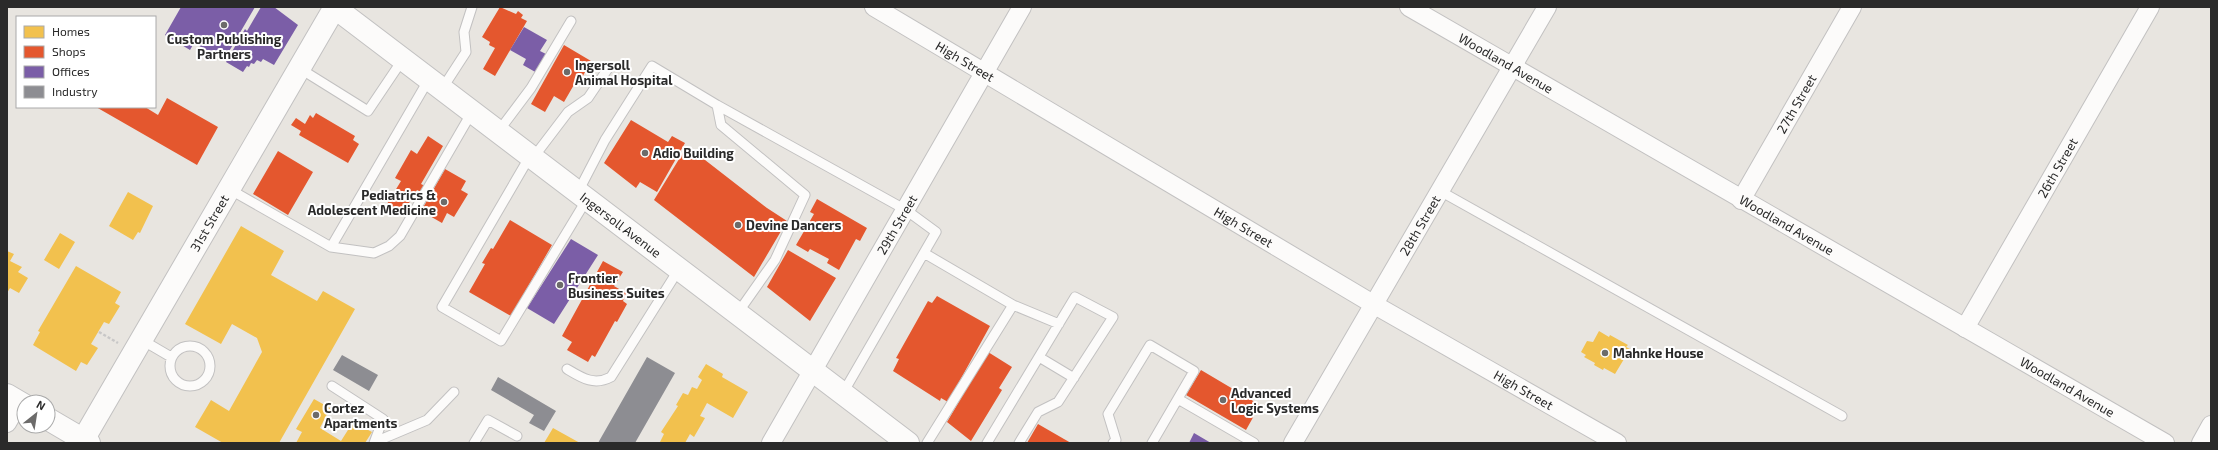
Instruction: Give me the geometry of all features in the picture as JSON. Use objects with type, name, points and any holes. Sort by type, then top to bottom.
[{"type":"main road","name":"Ingersoll Avenue","points":[[335,7],[908,443]]},
{"type":"main road","name":"31st Street","points":[[84,442],[335,7]]},
{"type":"main road","points":[[56,424],[84,442]]},
{"type":"street","name":"High Street","points":[[874,7],[1374,304],[1616,443]]},
{"type":"street","name":"29th Street","points":[[771,443],[1022,7]]},
{"type":"street","name":"Woodland Avenue","points":[[1408,7],[2165,443]]},
{"type":"street","name":"28th Street","points":[[1293,443],[1547,7]]},
{"type":"street","name":"27th Street","points":[[1742,200],[1852,7]]},
{"type":"street","name":"26th Street","points":[[1965,328],[2150,7]]},
{"type":"street","points":[[7,423],[16,403]]},
{"type":"street","points":[[2201,443],[2211,425]]},
{"type":"lane","points":[[331,247],[435,84],[466,52],[464,32],[472,7]]},
{"type":"lane","points":[[498,132],[531,88],[571,21]]},
{"type":"lane","points":[[300,68],[368,111],[403,60]]},
{"type":"lane","points":[[608,67],[588,98],[568,112],[531,157],[442,307],[502,341],[582,196],[605,140],[652,66],[906,210],[936,232],[843,393]]},
{"type":"lane","points":[[717,104],[721,125],[805,195],[775,260],[738,314]]},
{"type":"lane","points":[[229,189],[331,247],[374,253],[389,246],[400,236],[472,112]]},
{"type":"lane","points":[[1440,191],[1842,416]]},
{"type":"lane","points":[[924,253],[1013,305],[1059,324]]},
{"type":"lane","points":[[567,369],[589,382],[603,381],[610,377],[679,269]]},
{"type":"lane","points":[[987,443],[1075,297],[1113,317],[1058,402],[1038,412],[1019,443]]},
{"type":"lane","points":[[927,443],[1013,305]]},
{"type":"lane","points":[[142,340],[172,357]]},
{"type":"lane","points":[[1117,442],[1108,414],[1150,345],[1194,371],[1152,443]]},
{"type":"lane","points":[[188,346],[201,349],[209,360],[209,373],[201,383],[188,386],[182,385],[172,376],[169,363],[172,357],[181,347],[188,346]]},
{"type":"lane","points":[[1039,357],[1074,378]]},
{"type":"lane","points":[[332,386],[383,419],[374,442]]},
{"type":"lane","points":[[374,442],[427,420],[454,392]]},
{"type":"lane","points":[[1178,399],[1254,443]]},
{"type":"lane","points":[[474,443],[488,420],[517,436]]},
{"type":"path","points":[[99,332],[117,342]]},
{"type":"building: Homes","points":[[128,192],[153,206],[140,233],[138,232],[133,240],[109,226]]},
{"type":"building: Homes","points":[[241,226],[284,251],[271,275],[317,301],[323,291],[355,309],[279,443],[223,443],[195,427],[211,400],[229,411],[262,352],[257,338],[232,324],[221,344],[185,324]]},
{"type":"building: Homes","points":[[60,233],[75,242],[59,269],[44,260]]},
{"type":"building: Homes","points":[[7,251],[14,254],[10,261],[22,267],[18,272],[28,278],[19,293],[10,288],[7,293]]},
{"type":"building: Homes","points":[[76,266],[121,292],[115,303],[120,306],[109,324],[104,322],[91,344],[98,348],[87,365],[81,362],[76,371],[33,345],[40,332],[38,331]]},
{"type":"building: Homes","name":"Mahnke House","points":[[1599,331],[1628,345],[1626,347],[1630,349],[1615,374],[1594,365],[1595,363],[1584,357],[1586,355],[1581,352],[1587,341],[1593,342]]},
{"type":"building: Homes","points":[[706,364],[723,374],[722,377],[748,392],[733,418],[707,403],[700,416],[705,418],[694,437],[690,434],[685,443],[660,442],[664,434],[661,432],[678,406],[676,405],[683,393],[688,395],[692,387],[697,389],[702,380],[698,377]]},
{"type":"building: Homes","name":"Cortez Apartments","points":[[314,399],[330,408],[320,428],[341,441],[353,422],[372,432],[365,443],[296,443],[302,432],[296,429]]},
{"type":"building: Homes","points":[[553,428],[580,443],[544,443]]},
{"type":"building: Shops","points":[[500,7],[516,14],[518,11],[523,15],[521,18],[527,21],[495,76],[483,69],[495,48],[489,45],[490,42],[482,37]]},
{"type":"building: Shops","name":"Ingersoll Animal Hospital","points":[[564,45],[591,61],[578,85],[575,83],[564,102],[554,96],[545,112],[531,104]]},
{"type":"building: Shops","points":[[167,98],[218,127],[197,165],[98,108],[147,108],[158,115]]},
{"type":"building: Shops","points":[[316,113],[355,136],[353,140],[359,144],[348,163],[299,135],[301,131],[291,125],[296,118],[305,124],[310,115],[313,118]]},
{"type":"building: Shops","name":"Adio Building","points":[[631,120],[668,142],[672,136],[685,143],[657,192],[640,182],[636,188],[604,163]]},
{"type":"building: Shops","points":[[428,136],[443,146],[421,184],[425,186],[421,192],[417,190],[403,213],[387,204],[401,181],[395,178],[411,150],[417,154]]},
{"type":"building: Shops","points":[[687,146],[767,208],[787,221],[754,277],[654,200]]},
{"type":"building: Shops","points":[[278,151],[313,172],[288,215],[253,194]]},
{"type":"building: Shops","name":"Pediatrics & Adolescent Medicine","points":[[445,169],[466,181],[461,190],[468,194],[454,217],[447,213],[442,223],[421,211]]},
{"type":"building: Shops","points":[[817,199],[867,228],[860,241],[856,239],[839,270],[827,263],[829,259],[810,249],[808,252],[796,245],[814,214],[810,212]]},
{"type":"building: Shops","points":[[510,220],[552,245],[511,316],[469,292],[485,264],[482,263],[491,248],[493,249]]},
{"type":"building: Shops","points":[[788,250],[836,278],[810,321],[767,287]]},
{"type":"building: Shops","points":[[603,261],[623,272],[614,286],[626,293],[623,301],[627,304],[617,322],[615,321],[595,357],[592,355],[588,362],[567,350],[572,342],[562,336]]},
{"type":"building: Shops","points":[[937,296],[990,326],[948,402],[941,398],[940,401],[893,371],[899,359],[896,358],[928,301],[932,303]]},
{"type":"building: Shops","points":[[988,352],[1012,367],[999,388],[1002,390],[971,441],[947,422]]},
{"type":"building: Shops","name":"Advanced Logic Systems","points":[[1201,370],[1260,405],[1246,430],[1186,395]]},
{"type":"building: Shops","points":[[1038,424],[1064,439],[1071,443],[1027,443]]},
{"type":"building: Offices","points":[[181,7],[255,7],[224,60],[194,43],[190,50],[165,35]]},
{"type":"building: Offices","points":[[261,7],[274,7],[298,25],[274,65],[263,59],[261,62],[257,60],[254,64],[251,63],[249,67],[247,66],[243,72],[226,62],[245,29],[247,31]]},
{"type":"building: Offices","points":[[524,27],[547,40],[540,51],[548,55],[537,73],[523,65],[526,59],[510,50]]},
{"type":"building: Offices","name":"Frontier Business Suites","points":[[571,239],[598,255],[554,324],[527,308]]},
{"type":"building: Offices","points":[[1194,433],[1211,443],[1189,443]]},
{"type":"building: Industry","points":[[342,355],[378,375],[369,391],[333,370]]},
{"type":"building: Industry","points":[[647,357],[675,373],[635,443],[598,443]]},
{"type":"building: Industry","points":[[498,377],[556,411],[544,431],[529,423],[534,415],[491,390]]},
{"type":"place","name":"Custom Publishing Partners","points":[[224,25]]},
{"type":"place","name":"Ingersoll Animal Hospital","points":[[567,72]]},
{"type":"place","name":"Adio Building","points":[[645,153]]},
{"type":"place","name":"Pediatrics & Adolescent Medicine","points":[[444,202]]},
{"type":"place","name":"Devine Dancers","points":[[738,225]]},
{"type":"place","name":"Frontier Business Suites","points":[[560,285]]},
{"type":"place","name":"Mahnke House","points":[[1605,353]]},
{"type":"place","name":"Advanced Logic Systems","points":[[1223,400]]},
{"type":"place","name":"Cortez Apartments","points":[[316,415]]}]
